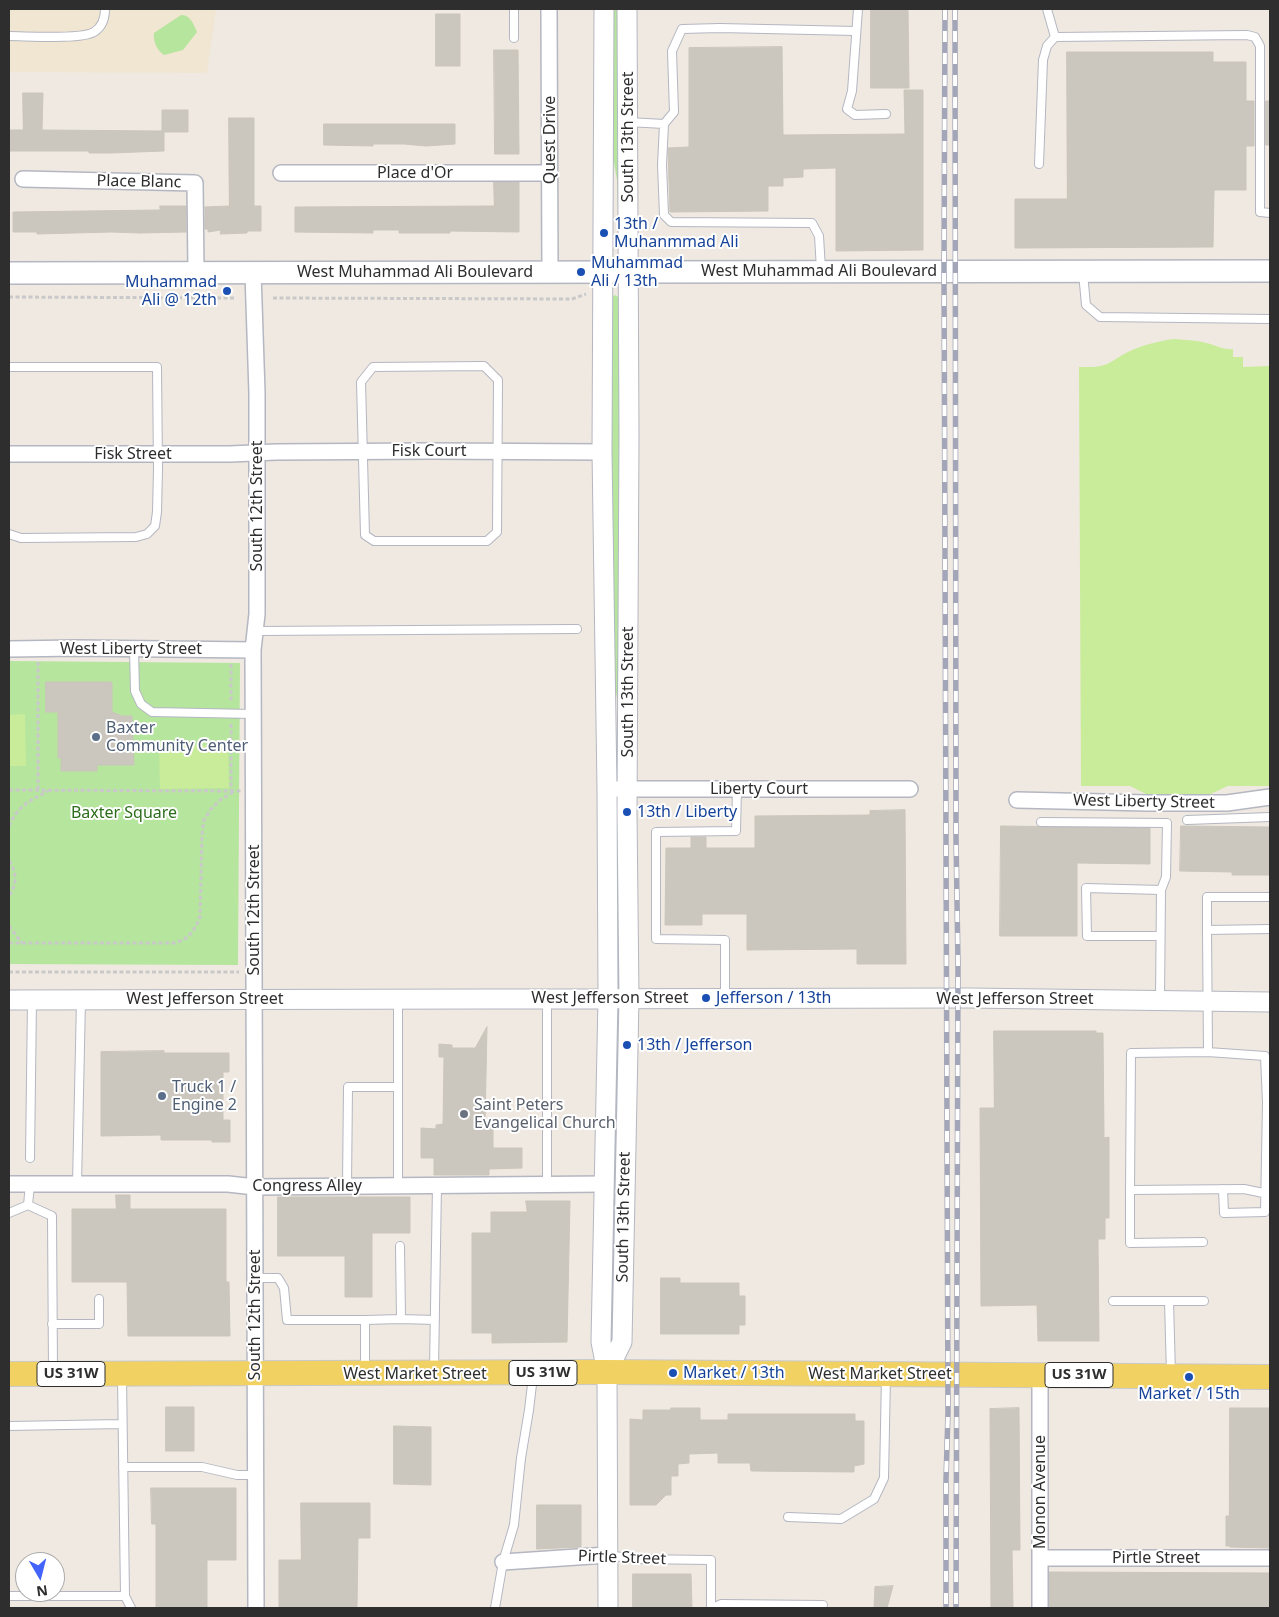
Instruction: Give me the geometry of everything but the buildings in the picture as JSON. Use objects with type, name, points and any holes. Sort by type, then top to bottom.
[{"type":"main road","name":"West Muhammad Ali Boulevard","points":[[9,273],[1270,271]]},
{"type":"main road","name":"West Market Street","points":[[9,1374],[607,1372],[1270,1377]]},
{"type":"street","name":"Quest Drive","points":[[550,9],[550,272]]},
{"type":"street","name":"South 13th Street","points":[[604,9],[602,452],[608,998],[601,1342],[607,1372],[608,1608]]},
{"type":"street","name":"South 13th Street","points":[[607,1372],[622,1342],[629,998],[627,9]]},
{"type":"street","name":"Place d'Or","points":[[281,173],[550,173]]},
{"type":"street","name":"Place Blanc","points":[[24,179],[195,183],[196,272]]},
{"type":"street","name":"South 12th Street","points":[[253,273],[257,393],[257,614],[253,650],[256,1608]]},
{"type":"street","name":"Fisk Court","points":[[257,452],[602,452]]},
{"type":"street","name":"Fisk Street","points":[[9,454],[257,452]]},
{"type":"street","name":"West Liberty Street","points":[[9,650],[253,650]]},
{"type":"street","name":"Liberty Court","points":[[607,789],[910,789]]},
{"type":"street","name":"West Liberty Street","points":[[1017,800],[1148,804],[1227,803],[1270,797]]},
{"type":"street","name":"West Jefferson Street","points":[[9,1000],[968,998],[1270,1002]]},
{"type":"street","name":"Congress Alley","points":[[9,1184],[398,1186],[605,1184]]},
{"type":"street","name":"Monon Avenue","points":[[1040,1375],[1040,1608]]},
{"type":"street","name":"Pirtle Street","points":[[503,1562],[607,1555]]},
{"type":"street","name":"Pirtle Street","points":[[1041,1558],[1270,1558]]},
{"type":"lane","points":[[9,36],[82,36],[95,32],[104,21],[105,9]]},
{"type":"lane","points":[[514,9],[514,38]]},
{"type":"lane","points":[[858,9],[852,91],[847,109],[855,116],[886,114]]},
{"type":"lane","points":[[1047,9],[1054,37]]},
{"type":"lane","points":[[821,272],[819,236],[812,223],[671,222],[664,215],[662,165],[664,124],[674,112],[672,51],[682,29],[856,31]]},
{"type":"lane","points":[[1054,37],[1247,35],[1256,37],[1260,46],[1260,212],[1270,213]]},
{"type":"lane","points":[[1039,164],[1043,60],[1047,46],[1054,37]]},
{"type":"lane","points":[[628,122],[664,124]]},
{"type":"lane","points":[[1083,271],[1086,305],[1100,317],[1270,320]]},
{"type":"lane","points":[[484,366],[498,380],[497,451],[497,532],[487,541],[374,541],[365,535],[361,382],[372,367],[484,366]]},
{"type":"lane","points":[[9,367],[157,367],[158,454],[157,512],[155,526],[147,534],[136,537],[77,538],[21,538],[9,534]]},
{"type":"lane","points":[[255,631],[577,629]]},
{"type":"lane","points":[[134,649],[135,691],[141,704],[152,712],[253,714]]},
{"type":"lane","points":[[725,998],[725,940],[656,939],[656,832],[736,831],[737,789]]},
{"type":"lane","points":[[1187,820],[1270,817]]},
{"type":"lane","points":[[1041,822],[1167,823],[1166,876],[1161,890],[1160,1000]]},
{"type":"lane","points":[[1160,936],[1087,936],[1086,888],[1161,890]]},
{"type":"lane","points":[[1208,1052],[1206,897],[1270,897]]},
{"type":"lane","points":[[1207,930],[1270,929]]},
{"type":"lane","points":[[547,998],[547,1184]]},
{"type":"lane","points":[[398,999],[398,1186]]},
{"type":"lane","points":[[30,1158],[32,1000]]},
{"type":"lane","points":[[78,1184],[81,1000]]},
{"type":"lane","points":[[1203,1242],[1130,1243],[1131,1053],[1208,1052],[1265,1056],[1268,1193],[1266,1212],[1224,1213],[1223,1189]]},
{"type":"lane","points":[[347,1186],[348,1087],[398,1087]]},
{"type":"lane","points":[[28,1205],[30,1184]]},
{"type":"lane","points":[[434,1374],[437,1185]]},
{"type":"lane","points":[[1130,1190],[1244,1189],[1268,1193]]},
{"type":"lane","points":[[9,1213],[28,1205],[52,1216],[53,1374]]},
{"type":"lane","points":[[400,1246],[400,1319]]},
{"type":"lane","points":[[255,1278],[278,1278],[284,1288],[287,1320],[435,1320]]},
{"type":"lane","points":[[52,1324],[99,1324],[99,1299]]},
{"type":"lane","points":[[1113,1301],[1204,1301]]},
{"type":"lane","points":[[1169,1301],[1171,1376]]},
{"type":"lane","points":[[365,1320],[365,1374]]},
{"type":"lane","points":[[495,1608],[503,1562],[514,1525],[533,1373]]},
{"type":"lane","points":[[122,1374],[125,1596],[131,1608]]},
{"type":"lane","points":[[788,1517],[841,1518],[874,1499],[884,1478],[886,1374]]},
{"type":"lane","points":[[9,1426],[122,1424]]},
{"type":"lane","points":[[123,1466],[202,1467],[237,1475],[255,1475]]},
{"type":"lane","name":"Pirtle Street","points":[[607,1555],[634,1559],[711,1560],[712,1608]]},
{"type":"lane","points":[[9,1596],[125,1596]]},
{"type":"lane","points":[[712,1608],[721,1604],[823,1605]]},
{"type":"path","points":[[273,298],[572,300],[588,293]]},
{"type":"path","points":[[9,297],[236,298]]},
{"type":"path","points":[[231,660],[232,791]]},
{"type":"path","points":[[28,662],[38,662],[38,790]]},
{"type":"path","points":[[9,790],[242,792]]},
{"type":"path","points":[[9,826],[18,810],[48,790]]},
{"type":"path","points":[[9,943],[175,943],[184,940],[195,929],[200,917],[204,820],[211,809],[232,791]]},
{"type":"path","points":[[9,861],[15,880],[14,887],[9,896]]},
{"type":"path","points":[[9,926],[22,943]]},
{"type":"path","points":[[9,972],[241,972]]},
{"type":"shaded area","points":[[9,9],[216,9],[207,73],[9,72]]},
{"type":"green space","points":[[611,9],[619,9],[619,247],[617,180],[611,145]]},
{"type":"green space","points":[[181,15],[189,18],[197,32],[183,50],[164,55],[156,46],[154,33]]},
{"type":"green space","points":[[615,295],[620,299],[621,766],[618,704],[611,664],[611,300]]},
{"type":"green space","points":[[1174,339],[1198,341],[1233,349],[1233,357],[1243,357],[1243,367],[1270,366],[1270,786],[1228,786],[1206,796],[1150,796],[1130,786],[1081,786],[1079,367],[1104,365],[1139,347]]},
{"type":"green space","name":"Baxter Square","points":[[9,661],[240,663],[238,965],[9,964]]},
{"type":"green space","points":[[25,714],[26,766],[9,766],[9,715]]},
{"type":"green space","points":[[159,745],[228,745],[229,788],[160,789]]},
{"type":"green space","points":[[614,1096],[620,1134],[613,1341],[614,1282],[608,1240]]},
{"type":"railway","points":[[945,9],[944,271],[948,1412],[946,1608]]},
{"type":"railway","points":[[955,9],[956,836],[958,964],[956,1608]]},
{"type":"place","name":"13th / Muhanmmad Ali","points":[[604,233]]},
{"type":"place","name":"Muhammad Ali / 13th","points":[[581,272]]},
{"type":"place","name":"Muhammad Ali @ 12th","points":[[227,291]]},
{"type":"place","name":"Baxter Community Center","points":[[96,737]]},
{"type":"place","name":"13th / Liberty","points":[[627,812]]},
{"type":"place","name":"Jefferson / 13th","points":[[706,998]]},
{"type":"place","name":"13th / Jefferson","points":[[627,1045]]},
{"type":"place","name":"Truck 1 / Engine 2","points":[[162,1096]]},
{"type":"place","name":"Saint Peters Evangelical Church","points":[[464,1114]]},
{"type":"place","name":"Market / 13th","points":[[673,1373]]},
{"type":"place","name":"Market / 15th","points":[[1189,1377]]}]
